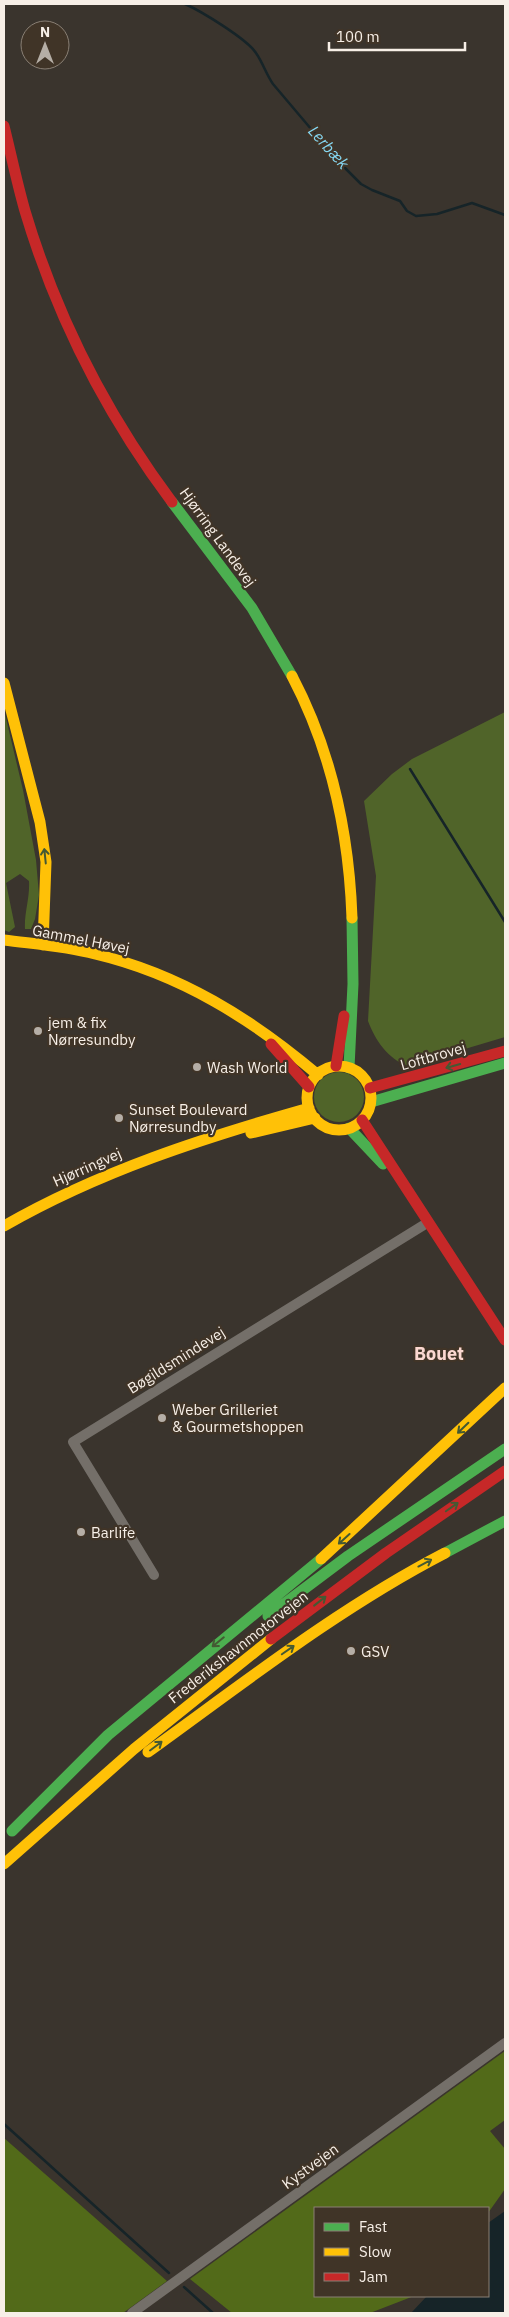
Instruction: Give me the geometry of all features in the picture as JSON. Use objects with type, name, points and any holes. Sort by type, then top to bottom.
[{"type":"main road","name":"Hjørring Landevej","points":[[4,126],[31,228],[53,288],[92,375],[139,455],[252,608],[291,672],[318,733],[336,788],[348,852],[353,910],[349,1068]]},
{"type":"main road","points":[[4,683],[40,822],[46,862],[43,945]]},
{"type":"main road","name":"Gammel Høvej","points":[[4,940],[105,956],[155,972],[207,997],[276,1039],[318,1075]]},
{"type":"main road","name":"Hjørring Landevej","points":[[336,1066],[351,981]]},
{"type":"main road","name":"Gammel Høvej","points":[[257,1028],[309,1087]]},
{"type":"main road","name":"Loftbrovej","points":[[370,1088],[505,1051]]},
{"type":"main road","name":"Loftbrovej","points":[[371,1102],[505,1063]]},
{"type":"main road","points":[[336,1066],[349,1068],[362,1076],[370,1088],[371,1102],[362,1120],[349,1128],[331,1128],[312,1113],[309,1087],[318,1075],[336,1066]]},
{"type":"main road","name":"Hjørringvej","points":[[4,1226],[78,1186],[128,1165],[186,1146],[312,1113]]},
{"type":"main road","points":[[362,1120],[402,1185],[505,1340]]},
{"type":"main road","points":[[349,1128],[402,1185]]},
{"type":"main road","points":[[8,1834],[108,1735],[200,1656],[340,1543],[505,1388]]},
{"type":"main road","name":"Frederikshavnmotorvejen","points":[[8,1834],[114,1740],[278,1608],[348,1556],[505,1449]]},
{"type":"main road","name":"Frederikshavnmotorvejen","points":[[6,1863],[165,1723],[240,1663],[343,1584],[505,1471]]},
{"type":"main road","points":[[6,1863],[174,1732],[338,1614],[398,1577],[505,1521]]},
{"type":"street","name":"Bøgildsmindevej","points":[[154,1574],[74,1442],[427,1223]]},
{"type":"street","name":"Kystvejen","points":[[132,2313],[505,2043]]},
{"type":"green space","points":[[4,710],[23,790],[36,860],[39,895],[35,919],[31,929],[25,929],[29,881],[20,874],[6,883],[15,927],[9,932],[4,930]]},
{"type":"green space","points":[[505,712],[505,1037],[408,1066],[388,1054],[374,1035],[368,1021],[376,876],[364,801],[392,774],[412,759]]},
{"type":"green space","points":[[339,1072],[353,1076],[360,1083],[364,1097],[360,1111],[353,1118],[339,1122],[325,1118],[318,1111],[314,1097],[318,1083],[325,1076]]},
{"type":"green space","points":[[505,2051],[505,2120],[490,2131],[505,2149],[505,2189],[489,2212],[489,2207],[314,2207],[314,2297],[411,2297],[370,2313],[232,2313],[190,2279]]},
{"type":"green space","points":[[4,2138],[167,2281],[123,2313],[4,2313]]},
{"type":"shaded area","points":[[505,2211],[505,2313],[411,2313],[426,2297],[489,2297],[489,2222]]},
{"type":"waterway","name":"Lerbæk","points":[[185,4],[223,26],[251,47],[273,84],[339,162],[361,184],[400,201],[407,211],[416,216],[437,214],[472,203],[505,215]]},
{"type":"waterway","points":[[410,769],[505,922]]},
{"type":"waterway","points":[[4,2124],[169,2273]]},
{"type":"waterway","points":[[184,2287],[213,2313]]},
{"type":"traffic: fast","points":[[172,502],[252,608],[292,676]]},
{"type":"traffic: fast","points":[[349,1068],[353,984],[352,918]]},
{"type":"traffic: fast","points":[[371,1102],[505,1063]]},
{"type":"traffic: fast","points":[[349,1128],[383,1164]]},
{"type":"traffic: fast","points":[[268,1616],[348,1556],[505,1449]]},
{"type":"traffic: fast","points":[[445,1553],[505,1521]]},
{"type":"traffic: fast","points":[[12,1831],[108,1735],[321,1559]]},
{"type":"traffic: slow","points":[[292,676],[318,734],[336,793],[347,855],[352,918]]},
{"type":"traffic: slow","points":[[4,683],[40,822],[46,862],[43,945]]},
{"type":"traffic: slow","points":[[4,940],[84,951],[156,973],[186,986],[241,1017],[318,1075]]},
{"type":"traffic: slow","points":[[339,1066],[357,1072],[365,1080],[371,1098],[365,1116],[357,1124],[339,1130],[321,1124],[313,1116],[307,1098],[313,1080],[321,1072],[339,1066]]},
{"type":"traffic: slow","points":[[4,1226],[40,1206],[115,1172],[230,1131],[309,1108]]},
{"type":"traffic: slow","points":[[251,1133],[315,1118]]},
{"type":"traffic: slow","points":[[321,1559],[505,1388]]},
{"type":"traffic: slow","points":[[148,1752],[330,1622],[406,1574],[445,1553]]},
{"type":"traffic: slow","points":[[4,1864],[134,1749],[271,1639]]},
{"type":"traffic: jam","points":[[4,126],[25,211],[52,288],[68,326],[105,399],[148,469],[172,502]]},
{"type":"traffic: jam","points":[[336,1066],[344,1016]]},
{"type":"traffic: jam","points":[[271,1044],[309,1087]]},
{"type":"traffic: jam","points":[[370,1088],[505,1051]]},
{"type":"traffic: jam","points":[[362,1120],[505,1340]]},
{"type":"traffic: jam","points":[[271,1639],[386,1553],[505,1471]]},
{"type":"place","name":"jem & fix Nørresundby","points":[[38,1031]]},
{"type":"place","name":"Wash World","points":[[197,1067]]},
{"type":"place","name":"Sunset Boulevard Nørresundby","points":[[119,1118]]},
{"type":"place","name":"Weber Grilleriet & Gourmetshoppen","points":[[162,1418]]},
{"type":"place","name":"Barlife","points":[[81,1532]]},
{"type":"place","name":"GSV","points":[[351,1651]]},
{"type":"district","name":"Bouet","points":[[439,1353]]}]
